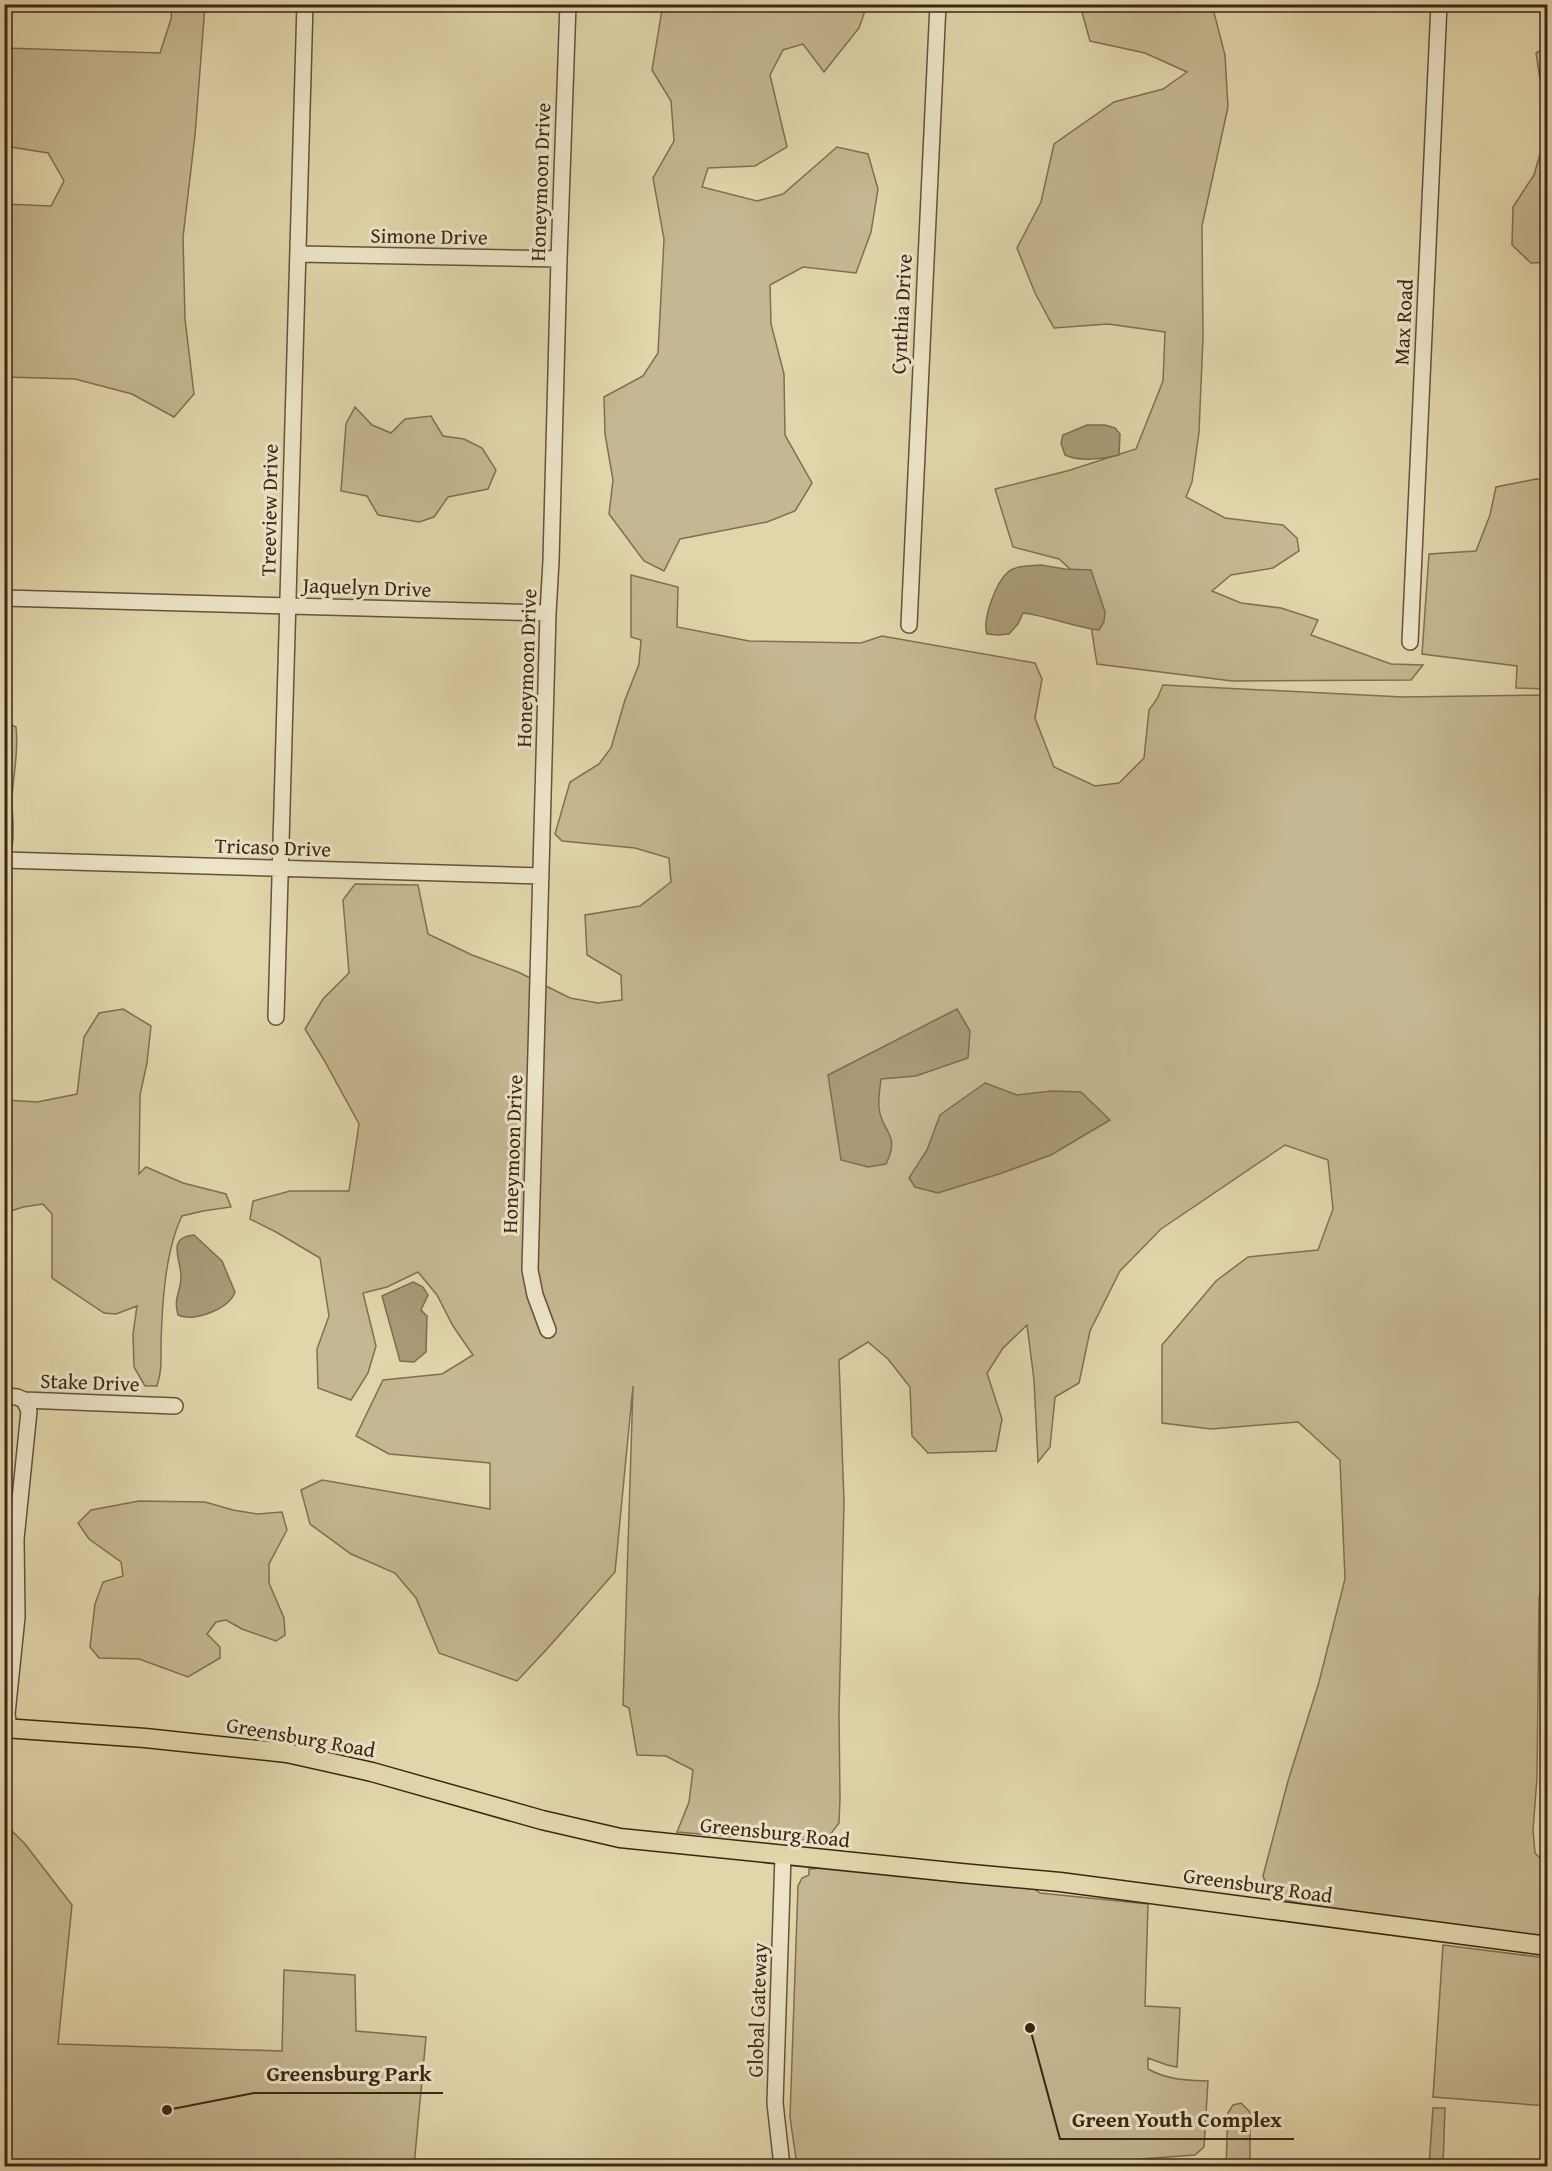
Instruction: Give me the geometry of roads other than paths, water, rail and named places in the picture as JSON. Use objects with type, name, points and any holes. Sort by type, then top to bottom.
[{"type":"main road","name":"Greensburg Road","points":[[7,1728],[157,1739],[287,1753],[372,1772],[599,1834],[641,1841],[1060,1882],[1548,1946]]},
{"type":"street","name":"Treeview Drive","points":[[276,1017],[305,4]]},
{"type":"street","name":"Honeymoon Drive","points":[[548,1330],[531,1284],[530,1270],[568,4]]},
{"type":"street","name":"Cynthia Drive","points":[[909,625],[938,4]]},
{"type":"street","name":"Max Road","points":[[1410,642],[1439,4]]},
{"type":"street","name":"Simone Drive","points":[[298,254],[559,260]]},
{"type":"street","name":"Jaquelyn Drive","points":[[4,598],[548,613]]},
{"type":"street","name":"Tricaso Drive","points":[[4,860],[541,876]]},
{"type":"street","name":"Stake Drive","points":[[4,1396],[24,1400],[175,1406]]},
{"type":"street","points":[[7,1728],[17,1617],[16,1539],[29,1411],[24,1400]]},
{"type":"street","name":"Global Gateway","points":[[782,2166],[775,2103],[783,1855]]},
{"type":"place","name":"Green Youth Complex","points":[[1030,2028]]},
{"type":"place","name":"Greensburg Park","points":[[167,2110]]}]
